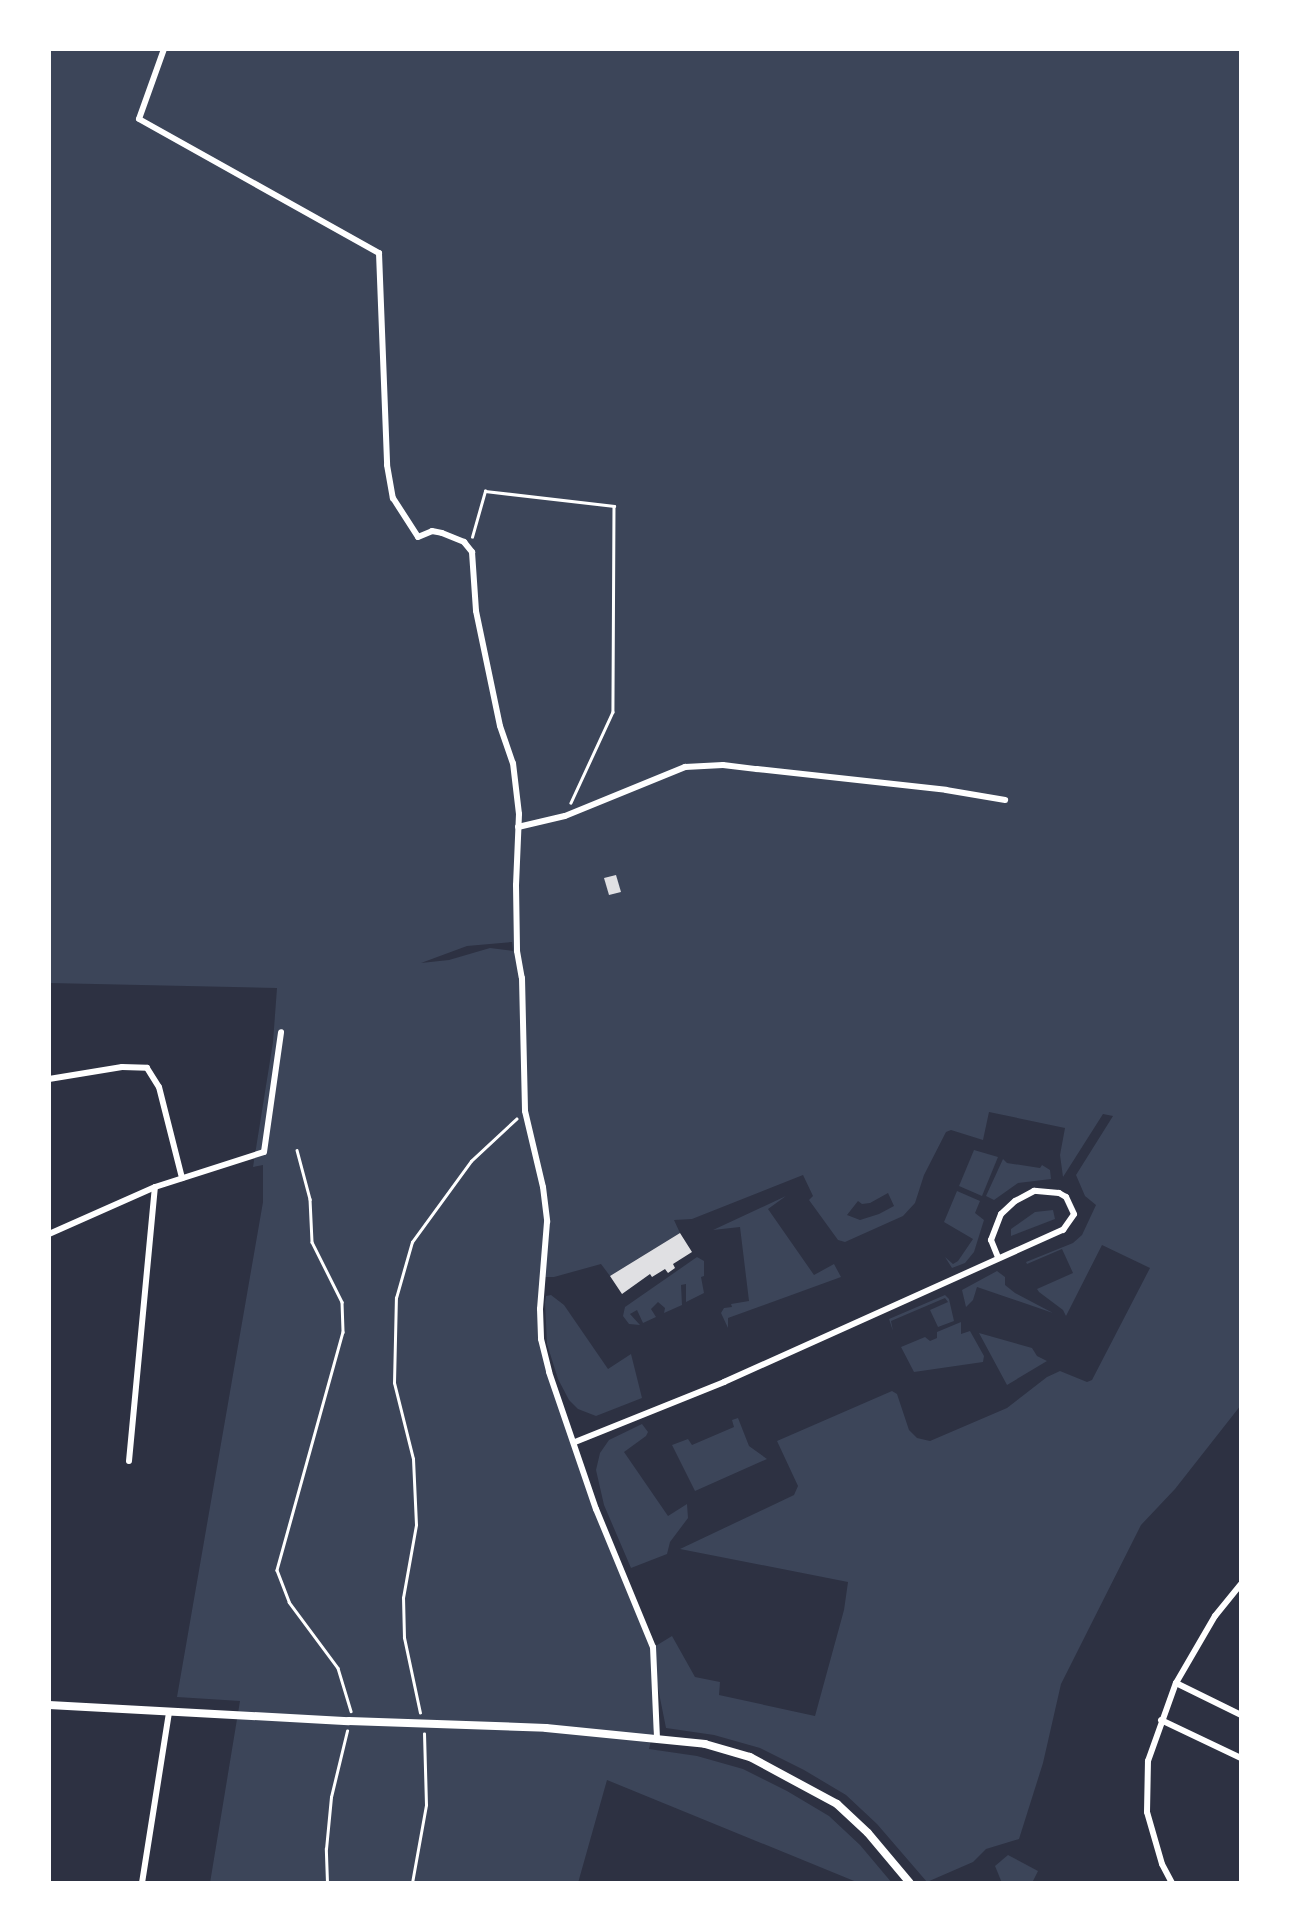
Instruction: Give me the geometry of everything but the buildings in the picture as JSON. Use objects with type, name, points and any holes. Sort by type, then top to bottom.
[{"type":"street","points":[[164,49],[139,118],[379,253],[387,465],[393,498],[418,537],[432,531],[442,533],[469,547],[472,552],[476,611],[488,672],[513,763],[518,827],[517,951],[522,978],[525,1111],[543,1187],[547,1222],[541,1339],[549,1372],[596,1509],[653,1647],[657,1738]]},
{"type":"street","points":[[518,827],[565,816],[685,767],[723,765],[946,790],[1005,800]]},
{"type":"street","points":[[49,1234],[155,1187],[264,1152],[281,1032]]},
{"type":"street","points":[[49,1079],[122,1067],[147,1068],[159,1087],[182,1178]]},
{"type":"street","points":[[129,1461],[155,1187]]},
{"type":"street","points":[[575,1442],[742,1374],[998,1256],[1063,1230],[1074,1214],[1066,1197],[1059,1192],[1034,1191],[1005,1210],[997,1220],[991,1240],[998,1256]]},
{"type":"street","points":[[1172,1883],[1162,1864],[1147,1812],[1148,1761],[1176,1683],[1215,1616],[1241,1584]]},
{"type":"street","points":[[1176,1683],[1241,1715]]},
{"type":"street","points":[[49,1706],[546,1728],[705,1744],[750,1757],[795,1779],[836,1804],[868,1833],[910,1883]]},
{"type":"street","points":[[142,1883],[169,1712]]},
{"type":"street","points":[[1161,1720],[1241,1758]]},
{"type":"path","points":[[469,547],[485,491],[614,506],[613,712],[565,816]]},
{"type":"path","points":[[412,1883],[426,1805],[422,1724],[404,1638],[403,1598],[416,1525],[413,1459],[394,1383],[396,1298],[412,1242],[471,1161],[525,1111]]},
{"type":"path","points":[[297,1150],[310,1199],[312,1242],[342,1302],[343,1332],[278,1570],[289,1602],[338,1668],[351,1711],[331,1797],[326,1849],[327,1883]]},
{"type":"shaded area","points":[[49,49],[1241,49],[1241,1405],[1175,1489],[1141,1525],[1061,1684],[1043,1763],[1019,1839],[986,1849],[973,1862],[927,1882],[877,1824],[846,1795],[804,1770],[760,1748],[714,1735],[666,1728],[655,1673],[656,1720],[649,1749],[697,1756],[743,1769],[787,1791],[829,1816],[860,1845],[892,1883],[859,1883],[607,1780],[578,1883],[210,1883],[240,1701],[177,1697],[263,1202],[263,1165],[253,1167],[273,1042],[277,988],[49,983]],"holes":[[[512,942],[513,951],[490,948],[449,960],[421,963],[467,946]],[[989,1112],[1065,1128],[1060,1155],[1063,1177],[1103,1114],[1113,1116],[1076,1175],[1085,1196],[1096,1205],[1082,1235],[1073,1243],[1026,1262],[1027,1264],[1062,1249],[1073,1273],[1037,1289],[1063,1310],[1066,1316],[1102,1245],[1150,1268],[1092,1380],[1087,1382],[1060,1371],[1047,1377],[1007,1408],[930,1441],[917,1438],[909,1430],[897,1394],[892,1391],[777,1441],[798,1486],[794,1495],[680,1549],[848,1582],[844,1610],[815,1716],[719,1695],[720,1682],[695,1677],[672,1636],[654,1647],[596,1509],[541,1339],[543,1277],[554,1277],[601,1264],[610,1276],[680,1233],[674,1220],[692,1219],[803,1175],[813,1196],[809,1200],[838,1240],[845,1242],[903,1216],[915,1203],[924,1175],[946,1132],[951,1130],[983,1140]],[[888,1193],[894,1206],[860,1220],[847,1215],[858,1201],[862,1204],[870,1203]]]},
{"type":"shaded area","points":[[974,1150],[998,1157],[982,1196],[959,1186]]},
{"type":"shaded area","points":[[1003,1159],[1007,1163],[1040,1168],[1042,1165],[1050,1170],[1051,1179],[1018,1183],[994,1200],[986,1196]]},
{"type":"shaded area","points":[[957,1191],[980,1201],[975,1213],[984,1220],[974,1252],[965,1263],[952,1268],[945,1257],[953,1264],[958,1261],[973,1239],[944,1222]]},
{"type":"shaded area","points":[[786,1196],[768,1209],[814,1275],[834,1264],[841,1277],[728,1318],[728,1328],[721,1313],[724,1308],[749,1301],[740,1227],[713,1230]]},
{"type":"shaded area","points":[[1053,1210],[1055,1219],[1011,1236],[1011,1229],[1035,1212]]},
{"type":"shaded area","points":[[697,1257],[704,1261],[704,1276],[701,1277],[704,1293],[686,1302],[686,1284],[681,1285],[682,1305],[664,1313],[665,1308],[658,1302],[651,1309],[656,1317],[643,1323],[637,1310],[630,1314],[640,1325],[629,1324],[623,1316],[625,1307]]},
{"type":"shaded area","points":[[997,1271],[1005,1277],[1005,1285],[1015,1293],[1053,1313],[977,1287],[973,1300],[966,1307],[962,1290]]},
{"type":"shaded area","points":[[551,1295],[564,1305],[608,1369],[631,1354],[642,1398],[596,1416],[578,1409],[569,1400],[558,1379],[547,1344],[545,1302],[546,1296]]},
{"type":"shaded area","points":[[945,1295],[949,1299],[954,1321],[938,1327],[930,1310],[948,1302],[945,1298],[891,1321],[893,1331],[889,1319]]},
{"type":"shaded area","points":[[961,1322],[961,1334],[970,1331],[984,1356],[983,1362],[914,1372],[901,1347],[925,1337],[930,1341],[937,1338],[937,1332]]},
{"type":"shaded area","points":[[979,1333],[1032,1348],[1037,1356],[1047,1361],[1007,1385]]},
{"type":"shaded area","points":[[738,1418],[749,1446],[767,1459],[695,1491],[672,1445],[688,1439],[692,1445],[734,1427],[732,1420]]},
{"type":"shaded area","points":[[642,1424],[648,1432],[646,1436],[624,1452],[668,1516],[687,1504],[688,1518],[670,1542],[667,1554],[631,1568],[604,1505],[596,1470],[600,1453],[609,1440]]},
{"type":"shaded area","points":[[1008,1855],[1038,1871],[1032,1883],[1002,1883],[995,1866]]}]
